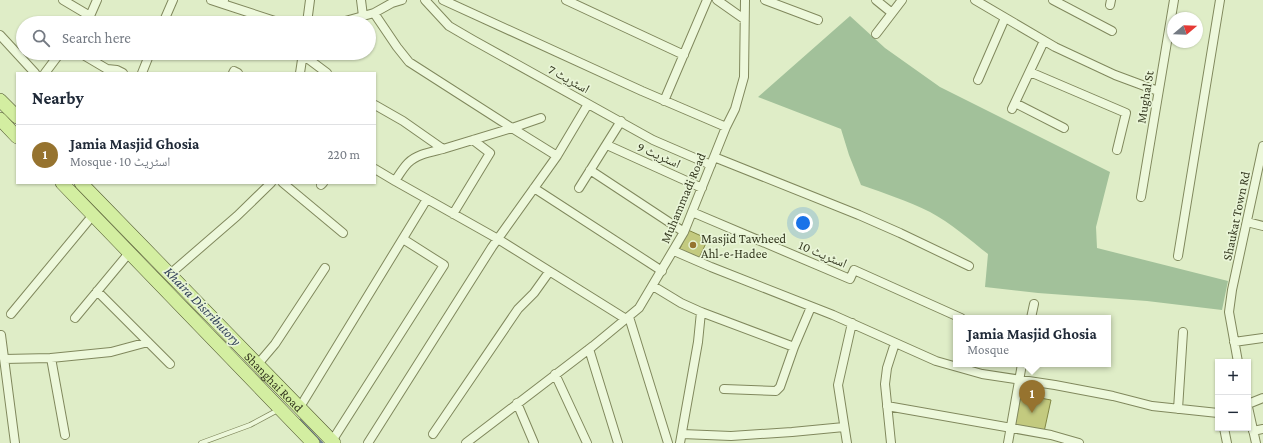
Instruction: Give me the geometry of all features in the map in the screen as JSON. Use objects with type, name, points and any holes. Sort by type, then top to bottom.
[{"type":"main road","points":[[0,100],[16,114]]},
{"type":"main road","points":[[0,119],[16,136]]},
{"type":"main road","name":"Shanghai Road","points":[[63,184],[312,443]]},
{"type":"main road","name":"Shanghai Road","points":[[82,184],[333,442]]},
{"type":"street","points":[[63,0],[90,16],[97,0]]},
{"type":"street","points":[[166,16],[173,0]]},
{"type":"street","points":[[210,0],[223,2],[262,16]]},
{"type":"street","points":[[309,16],[310,0]]},
{"type":"street","points":[[360,0],[363,16],[374,13],[392,3],[402,0]]},
{"type":"street","name":"اسٹریٹ 7","points":[[425,0],[449,26],[588,104],[622,121],[653,140],[859,215],[969,266]]},
{"type":"street","points":[[443,0],[664,101],[726,127]]},
{"type":"street","points":[[566,0],[684,55]]},
{"type":"street","points":[[664,101],[707,0]]},
{"type":"street","points":[[717,0],[744,19]]},
{"type":"street","name":"Muhammadi Road","points":[[466,443],[475,440],[517,403],[589,349],[639,308],[653,286],[684,232],[726,127],[735,109],[744,77],[745,0]]},
{"type":"street","points":[[765,0],[818,20]]},
{"type":"street","points":[[876,0],[892,13]]},
{"type":"street","points":[[876,34],[902,0]]},
{"type":"street","points":[[975,0],[1044,41],[1115,76],[1158,91]]},
{"type":"street","points":[[1053,0],[1112,31]]},
{"type":"street","name":"Mughal St","points":[[1141,197],[1174,0]]},
{"type":"street","points":[[1178,256],[1220,0]]},
{"type":"street","points":[[374,13],[397,47],[410,62],[557,156]]},
{"type":"street","points":[[978,80],[1005,18]]},
{"type":"street","points":[[0,35],[16,52]]},
{"type":"street","points":[[1044,41],[1014,106],[1064,128]]},
{"type":"street","points":[[23,60],[34,72]]},
{"type":"street","points":[[46,72],[55,60]]},
{"type":"street","points":[[92,60],[107,69],[121,72]]},
{"type":"street","points":[[142,72],[147,60]]},
{"type":"street","points":[[300,72],[302,60]]},
{"type":"street","points":[[311,60],[326,72]]},
{"type":"street","points":[[1030,72],[1126,114],[1116,150]]},
{"type":"street","points":[[368,443],[498,239],[557,156],[588,104]]},
{"type":"street","points":[[376,106],[403,121],[444,149]]},
{"type":"street","points":[[395,181],[407,163],[414,158],[541,118]]},
{"type":"street","points":[[579,188],[622,121]]},
{"type":"street","points":[[453,214],[490,153],[473,140]]},
{"type":"street","name":"اسٹریٹ 9","points":[[607,145],[702,188]]},
{"type":"street","name":"Shaukat Town Rd","points":[[1237,359],[1229,312],[1232,290],[1247,222],[1261,171],[1263,146]]},
{"type":"street","points":[[376,170],[498,239],[627,318],[668,443]]},
{"type":"street","points":[[590,170],[684,232]]},
{"type":"street","points":[[170,274],[237,216],[270,184]]},
{"type":"street","points":[[284,184],[343,232]]},
{"type":"street","points":[[534,188],[662,271]]},
{"type":"street","points":[[300,407],[427,199]]},
{"type":"street","name":"اسٹریٹ 10","points":[[692,212],[850,279],[854,270],[954,315]]},
{"type":"street","points":[[11,314],[93,215]]},
{"type":"street","points":[[1247,222],[1263,226]]},
{"type":"street","points":[[333,442],[444,265],[402,239]]},
{"type":"street","points":[[674,251],[852,323],[936,361],[953,366]]},
{"type":"street","points":[[75,318],[129,253]]},
{"type":"street","points":[[258,364],[275,344],[325,268]]},
{"type":"street","points":[[432,434],[518,309],[534,293],[550,272]]},
{"type":"street","points":[[653,286],[680,303],[794,348]]},
{"type":"street","points":[[97,291],[170,364]]},
{"type":"street","points":[[1032,315],[1034,304]]},
{"type":"street","points":[[724,389],[776,391],[780,387],[811,307]]},
{"type":"street","points":[[680,443],[697,349],[701,312]]},
{"type":"street","points":[[847,443],[838,385],[852,323]]},
{"type":"street","points":[[1178,409],[1183,332]]},
{"type":"street","points":[[1,335],[15,443]]},
{"type":"street","points":[[1234,342],[1263,338]]},
{"type":"street","points":[[4,359],[51,358],[111,352],[148,342]]},
{"type":"street","points":[[891,443],[885,384],[887,368],[895,343]]},
{"type":"street","points":[[589,349],[618,443]]},
{"type":"street","points":[[51,358],[65,435]]},
{"type":"street","points":[[957,367],[982,374],[1055,385],[1113,396],[1152,406],[1215,413]]},
{"type":"street","points":[[1008,443],[1021,367]]},
{"type":"street","points":[[555,374],[587,443]]},
{"type":"street","points":[[1251,404],[1263,398]]},
{"type":"street","points":[[517,403],[534,443]]},
{"type":"street","points":[[887,406],[1010,429],[1051,435],[1079,443]]},
{"type":"street","points":[[1251,421],[1256,443]]},
{"type":"street","points":[[682,434],[731,436],[844,427]]},
{"type":"street","points":[[1253,431],[1263,429]]},
{"type":"street","points":[[1225,431],[1227,443]]},
{"type":"lane","points":[[201,443],[250,425],[280,409]]},
{"type":"green space","points":[[850,16],[885,48],[940,87],[1110,172],[1096,227],[1097,248],[1228,281],[1222,310],[1147,301],[1038,293],[985,287],[988,254],[938,216],[905,201],[861,185],[849,155],[841,129],[758,97]]},
{"type":"building","name":"Masjid Tawheed Ahl-e-Hadee","points":[[688,230],[708,239],[698,260],[679,251]]},
{"type":"building","points":[[1019,394],[1051,400],[1044,432],[1013,426]]},
{"type":"waterway","name":"Khaira Distributory","points":[[300,420],[322,443]]},
{"type":"place","name":"Masjid Tawheed Ahl-e-Hadee","points":[[693,245]]},
{"type":"place","name":"Jamia Masjid Ghosia","points":[[1032,413]]}]
